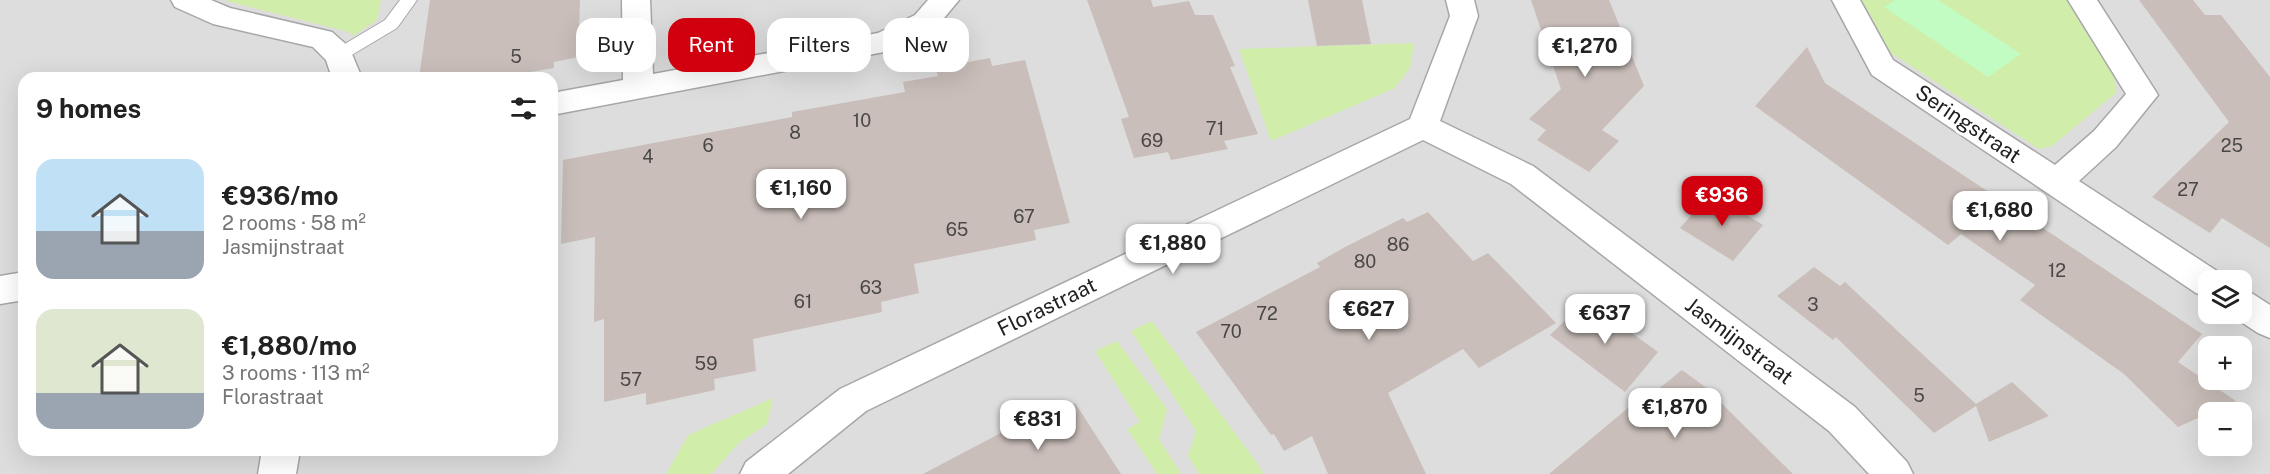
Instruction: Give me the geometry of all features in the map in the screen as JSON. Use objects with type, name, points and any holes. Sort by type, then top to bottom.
[{"type":"street","points":[[636,0],[638,89]]},
{"type":"street","points":[[558,103],[884,42],[925,22],[945,0]]},
{"type":"street","points":[[1423,126],[1464,16],[1460,0]]},
{"type":"street","name":"Seringstraat","points":[[1846,0],[1882,67],[2198,276]]},
{"type":"street","points":[[2056,183],[2105,139],[2143,95],[2082,0]]},
{"type":"street","points":[[187,1],[223,17],[322,39],[343,67]]},
{"type":"street","name":"Florastraat","points":[[759,474],[853,400],[1423,126]]},
{"type":"street","name":"Jasmijnstraat","points":[[1423,126],[1522,175],[1842,419],[1894,474]]},
{"type":"street","points":[[0,290],[18,287]]},
{"type":"street","points":[[2252,311],[2270,323]]},
{"type":"street","points":[[277,474],[280,456]]},
{"type":"lane","points":[[343,67],[391,24],[409,0]]},
{"type":"shaded area","points":[[0,0],[2270,0],[2270,474],[0,474]]},
{"type":"green space","points":[[381,0],[377,20],[353,36],[349,32],[226,1]]},
{"type":"green space","points":[[1862,0],[2066,0],[2113,69],[2116,93],[2052,146],[2039,149],[1891,53]]},
{"type":"green space","points":[[1895,0],[1938,0],[2021,54],[1988,77],[1884,7]]},
{"type":"green space","points":[[1414,43],[1410,68],[1395,88],[1271,141],[1239,49]]},
{"type":"green space","points":[[1152,321],[1263,474],[1199,474],[1188,456],[1196,431],[1131,331]]},
{"type":"green space","points":[[1117,341],[1167,409],[1159,439],[1181,474],[1157,474],[1127,429],[1140,422],[1095,351]]},
{"type":"green space","points":[[773,398],[767,424],[739,443],[711,474],[666,474],[688,435]]},
{"type":"building","points":[[430,0],[580,0],[579,18],[576,18],[576,57],[554,62],[554,68],[530,72],[420,72]]},
{"type":"building","points":[[1087,0],[1151,0],[1153,7],[1189,1],[1195,15],[1213,15],[1235,66],[1230,67],[1258,134],[1224,141],[1228,149],[1171,160],[1168,152],[1134,158],[1121,119],[1129,117]]},
{"type":"building","points":[[1308,0],[1362,0],[1371,44],[1317,46]]},
{"type":"building","points":[[1531,0],[1609,0],[1644,86],[1602,130],[1619,141],[1589,172],[1537,140],[1546,130],[1529,119],[1561,89]]},
{"type":"building","points":[[2139,0],[2193,0],[2205,15],[2221,15],[2270,77],[2270,248],[2222,218],[2210,233],[2152,197],[2229,122]]},
{"type":"building","points":[[1807,47],[1825,83],[2202,334],[2178,362],[2198,375],[2198,390],[2220,390],[2236,401],[2198,402],[2198,418],[2178,427],[2124,374],[2020,300],[2035,285],[1961,234],[1948,245],[1755,106]]},
{"type":"building","points":[[990,58],[992,66],[1025,60],[1070,223],[1034,230],[1036,240],[914,264],[919,293],[881,302],[882,312],[753,339],[756,371],[714,379],[715,390],[646,405],[646,393],[604,402],[604,319],[594,322],[595,237],[561,244],[563,160],[792,117],[792,112],[905,92],[903,82],[938,76],[936,72],[969,72],[969,62]]},
{"type":"building","points":[[1711,193],[1763,225],[1733,261],[1680,228]]},
{"type":"building","points":[[1428,212],[1473,261],[1488,253],[1556,323],[1479,368],[1463,349],[1388,393],[1426,474],[1328,474],[1312,436],[1284,451],[1274,434],[1271,435],[1196,332],[1320,267],[1317,263],[1345,247],[1403,218],[1407,222]]},
{"type":"building","points":[[1814,267],[1840,286],[1845,282],[1976,404],[2012,382],[2049,416],[1989,442],[1976,406],[1934,433],[1836,337],[1833,340],[1777,296]]},
{"type":"building","points":[[1586,300],[1658,352],[1625,392],[1550,335]]},
{"type":"building","points":[[1682,370],[1704,386],[1793,474],[1549,474],[1634,403],[1637,406]]},
{"type":"building","points":[[1075,403],[1121,474],[923,474],[1012,427],[1016,434]]}]
